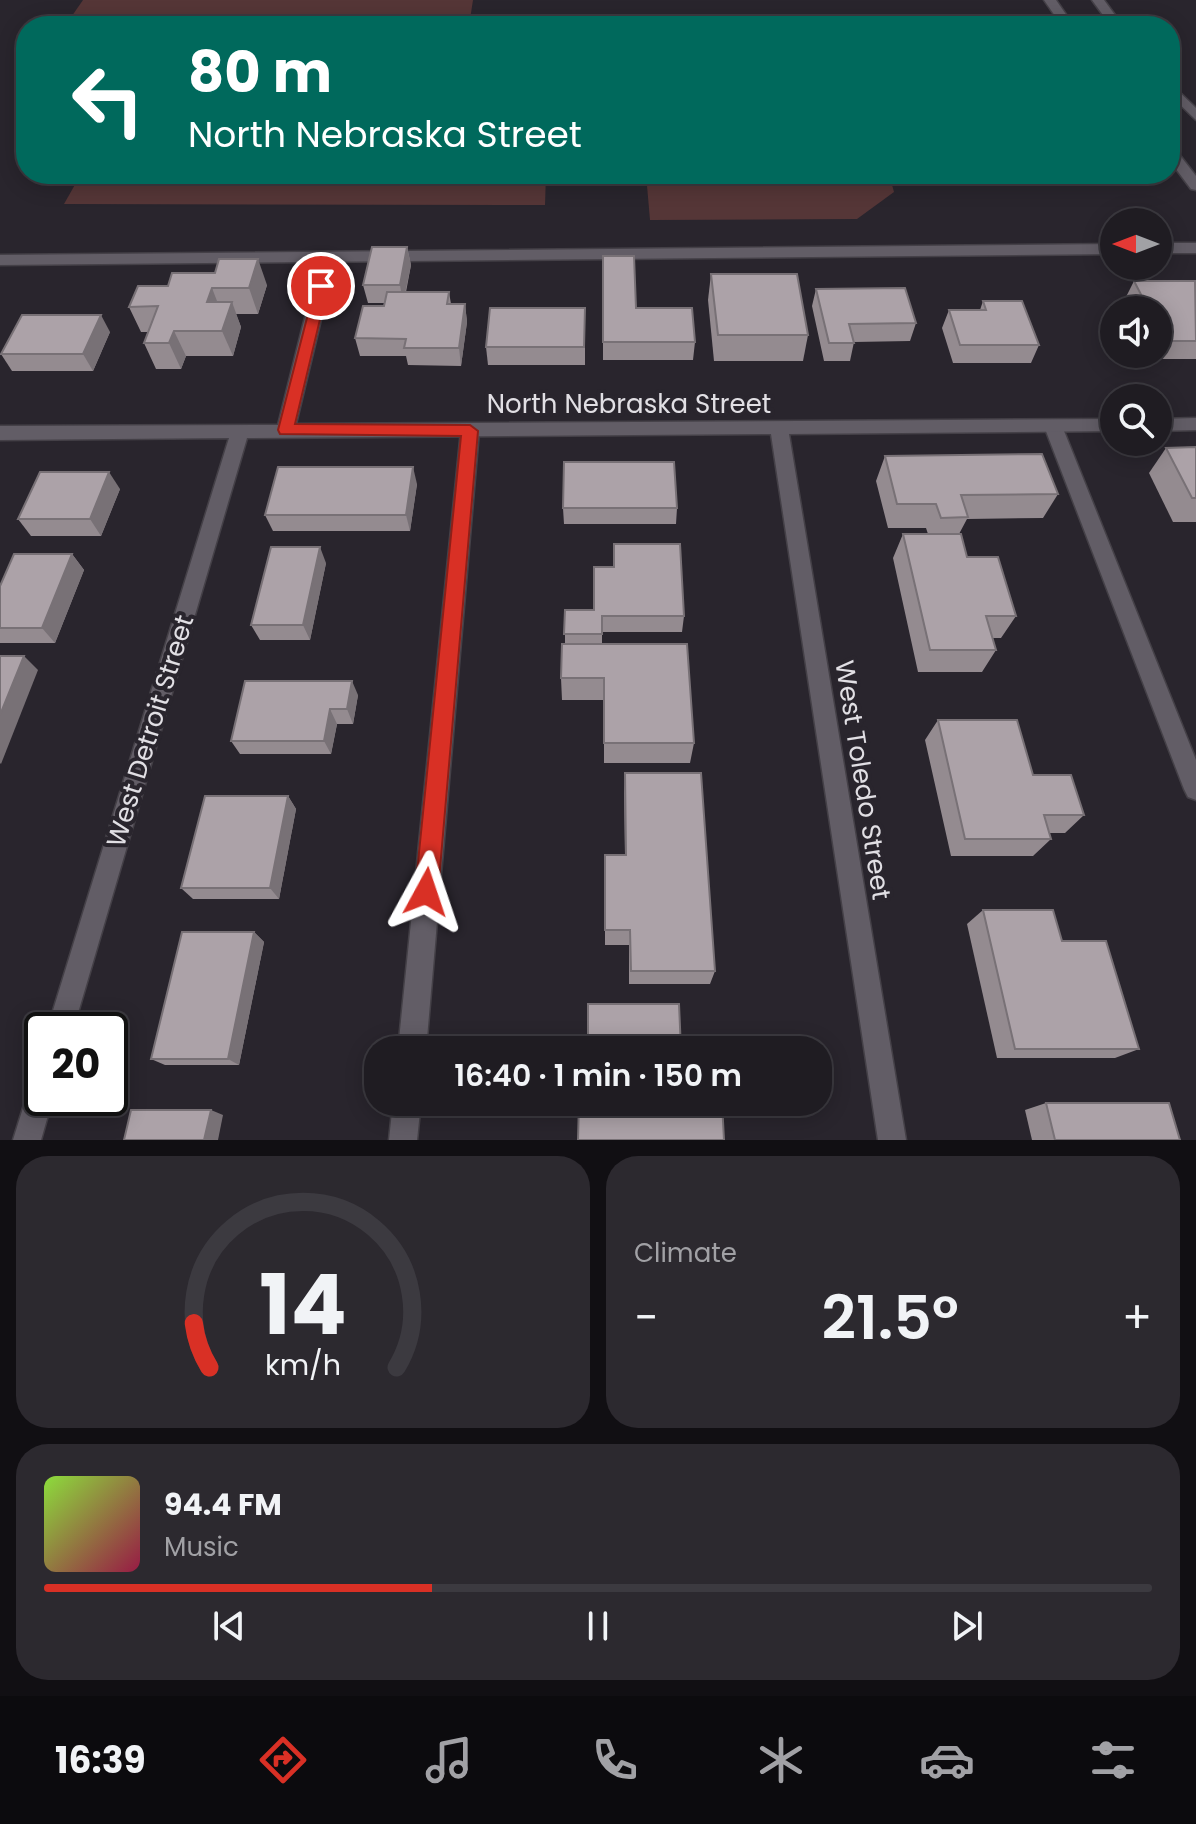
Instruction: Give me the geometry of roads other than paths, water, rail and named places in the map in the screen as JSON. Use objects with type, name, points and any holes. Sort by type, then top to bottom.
[{"type":"street","points":[[1180,165],[1196,186]]},
{"type":"street","points":[[1172,248],[1196,248]]},
{"type":"street","points":[[0,260],[1100,249]]},
{"type":"street","points":[[286,430],[328,257]]},
{"type":"street","points":[[1172,425],[1196,424]]},
{"type":"street","name":"North Nebraska Street","points":[[0,433],[1100,425]]},
{"type":"street","points":[[1053,426],[1196,789]]},
{"type":"street","name":"West Toledo Street","points":[[779,429],[892,1140]]},
{"type":"street","points":[[413,1036],[470,431]]},
{"type":"street","name":"West Detroit Street","points":[[65,1012],[240,432]]},
{"type":"street","points":[[27,1140],[34,1116]]},
{"type":"street","points":[[403,1140],[406,1116]]}]
